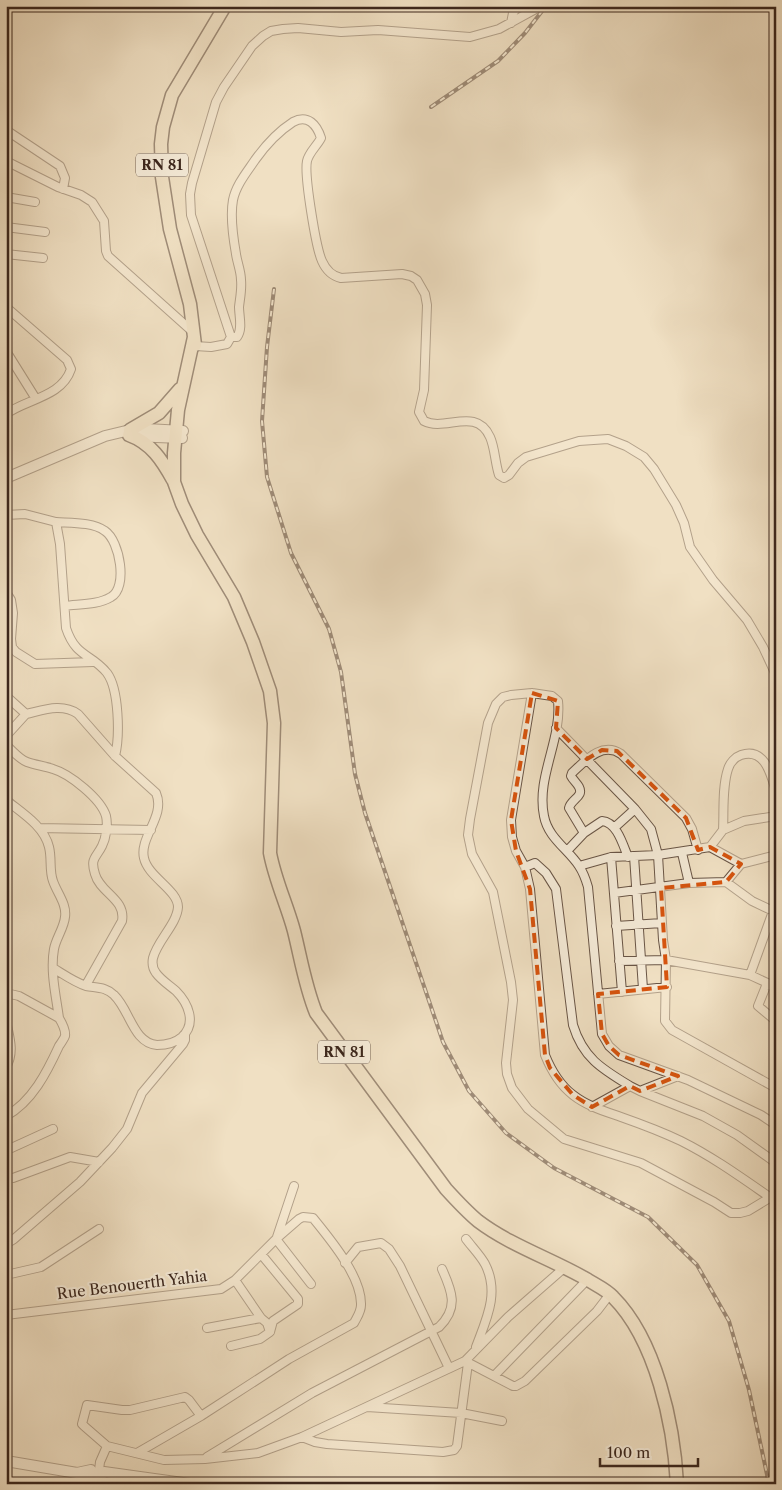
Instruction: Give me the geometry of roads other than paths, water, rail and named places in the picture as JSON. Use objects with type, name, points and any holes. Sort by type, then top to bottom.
[{"type":"main road","name":"RN 81","points":[[188,514],[183,485],[179,434],[194,362],[194,338],[190,304],[170,229],[162,177],[162,136],[172,95],[225,6]]},
{"type":"main road","name":"RN 81","points":[[194,338],[182,387],[174,482],[197,535],[234,597],[253,642],[270,691],[274,723],[270,853],[293,930],[304,980],[316,1013],[446,1189],[461,1206],[478,1221],[499,1235],[588,1280],[610,1294],[629,1316],[639,1331],[652,1361],[670,1427],[676,1460],[677,1484]]},
{"type":"main road","points":[[126,433],[159,413],[182,387]]},
{"type":"main road","points":[[126,433],[144,442],[151,448],[174,482]]},
{"type":"street","points":[[511,23],[513,13],[518,6]]},
{"type":"street","points":[[6,161],[63,189],[81,195],[92,202],[104,221],[108,256],[194,338],[211,347],[227,344],[230,338],[193,225],[190,194],[216,102],[252,46],[263,36],[283,29],[312,28],[341,32],[378,30],[470,37],[499,29],[541,6]]},
{"type":"street","points":[[230,338],[237,337],[240,329],[239,307],[242,281],[233,237],[233,200],[238,188],[264,149],[294,122],[302,119],[310,120],[316,125],[321,138],[307,161],[307,173],[314,223],[324,265],[331,274],[341,278],[402,274],[411,276],[417,280],[425,294],[428,316],[424,390],[419,412],[424,421],[437,423],[464,420],[481,426],[492,439],[499,475],[504,478],[526,458],[579,441],[608,439],[626,446],[644,457],[654,469],[676,505],[684,523],[690,547],[713,580],[747,620],[763,647],[776,675]]},
{"type":"street","points":[[6,130],[60,166],[65,178],[63,189]]},
{"type":"street","points":[[6,197],[35,202]]},
{"type":"street","points":[[6,227],[45,232]]},
{"type":"street","points":[[6,254],[43,258]]},
{"type":"street","points":[[6,307],[67,360],[70,365],[69,374],[54,390],[6,414]]},
{"type":"street","points":[[6,351],[36,399]]},
{"type":"street","points":[[6,478],[86,443],[126,433],[179,434]]},
{"type":"street","points":[[6,516],[25,514],[56,522],[98,527],[106,531],[112,538],[118,548],[120,582],[113,596],[104,600],[65,606]]},
{"type":"street","points":[[56,522],[60,544],[66,628],[70,641],[77,650],[106,672],[113,683],[119,732],[115,756]]},
{"type":"street","points":[[6,592],[11,600],[13,613],[11,639],[12,647],[16,652],[35,664],[93,662]]},
{"type":"street","points":[[532,693],[512,820],[512,837],[516,851],[525,868],[530,889],[534,915],[545,1055],[550,1068],[573,1095],[592,1107],[681,1141],[773,1196],[748,1211],[740,1214],[731,1213],[641,1163],[564,1139],[528,1109],[512,1088],[507,1074],[506,1063],[513,1000],[511,982],[493,892],[472,854],[468,836],[476,782],[492,712],[503,697],[532,693],[552,696],[558,701],[556,728],[548,766],[543,807],[544,818],[548,829],[580,866],[588,887],[602,1034],[609,1046],[619,1054],[678,1076],[761,1115],[776,1125]]},
{"type":"street","points":[[6,696],[26,714]]},
{"type":"street","points":[[6,736],[26,714],[62,708],[72,710],[78,714],[115,756],[156,793],[159,799],[159,807],[144,849],[144,858],[151,871],[177,899],[178,908],[176,916],[156,951],[153,967],[156,973],[177,992],[188,1008],[191,1015],[190,1026],[185,1034],[176,1041],[165,1045],[147,1042],[136,1032],[121,1003],[113,994],[102,988],[86,986],[53,968]]},
{"type":"street","points":[[556,728],[652,829],[658,855],[666,960],[665,1021],[672,1030],[776,1088]]},
{"type":"street","points":[[6,745],[28,763],[67,774],[103,809],[106,818],[106,830],[102,846],[95,855],[93,862],[94,871],[96,879],[122,908],[123,915],[122,921],[86,986]]},
{"type":"street","points":[[584,833],[569,808],[570,804],[580,795],[579,787],[571,776],[587,759],[602,750],[611,749],[621,754],[686,818],[692,829],[698,850]]},
{"type":"street","points":[[723,830],[728,768],[733,760],[739,756],[753,754],[760,757],[770,771],[776,791]]},
{"type":"street","points":[[6,800],[39,828],[46,837],[49,847],[51,875],[65,911],[64,922],[56,938],[53,952],[59,1018],[63,1025],[65,1036],[51,1066],[25,1103],[15,1112],[6,1116]]},
{"type":"street","points":[[614,828],[635,809]]},
{"type":"street","points":[[580,866],[611,857],[682,853],[710,847],[723,830],[744,821],[776,816]]},
{"type":"street","points":[[567,851],[584,833],[602,821],[609,823],[614,828],[631,856],[637,891],[643,990]]},
{"type":"street","points":[[39,828],[151,830]]},
{"type":"street","points":[[710,847],[740,864]]},
{"type":"street","points":[[682,853],[689,883]]},
{"type":"street","points":[[726,882],[740,864],[776,855]]},
{"type":"street","points":[[611,857],[622,992]]},
{"type":"street","points":[[525,868],[535,863],[546,873],[556,889],[573,1026],[578,1040],[592,1060],[607,1073],[630,1086],[703,1116],[737,1136],[776,1163]]},
{"type":"street","points":[[614,893],[689,883],[726,882],[752,900],[773,911]]},
{"type":"street","points":[[750,975],[776,903]]},
{"type":"street","points":[[616,926],[662,923]]},
{"type":"street","points":[[619,961],[666,960],[750,975],[773,986]]},
{"type":"street","points":[[773,986],[766,986],[758,1006],[776,1021]]},
{"type":"street","points":[[598,994],[667,987]]},
{"type":"street","points":[[6,993],[19,996],[59,1018]]},
{"type":"street","points":[[6,1021],[12,1049],[11,1057],[6,1067]]},
{"type":"street","points":[[6,1244],[80,1182],[99,1162],[127,1129],[142,1093],[185,1040],[185,1034]]},
{"type":"street","points":[[640,1091],[678,1076]]},
{"type":"street","points":[[592,1107],[630,1086]]},
{"type":"street","points":[[7,1149],[53,1129]]},
{"type":"street","points":[[13,1178],[70,1157],[99,1162]]},
{"type":"street","points":[[294,1186],[276,1239],[310,1284]]},
{"type":"street","name":"Rue Benouerth Yahia","points":[[6,1316],[221,1289],[235,1280],[276,1239],[303,1216],[313,1218],[336,1246],[345,1263]]},
{"type":"street","points":[[6,1275],[41,1267],[99,1228]]},
{"type":"street","points":[[466,1239],[484,1263],[490,1277],[493,1292],[490,1310],[474,1351]]},
{"type":"street","points":[[137,1454],[201,1416],[289,1359],[354,1323],[362,1305],[358,1286],[345,1263],[358,1247],[381,1243],[389,1249],[400,1266],[449,1368]]},
{"type":"street","points":[[231,1346],[260,1339],[270,1332],[274,1321],[299,1302],[261,1254]]},
{"type":"street","points":[[302,1437],[326,1444],[450,1452],[454,1450],[457,1446],[466,1362],[474,1351],[508,1317],[564,1268]]},
{"type":"street","points":[[205,1459],[312,1393],[431,1332],[447,1320],[451,1311],[452,1299],[442,1269]]},
{"type":"street","points":[[235,1280],[261,1318],[267,1323],[270,1332]]},
{"type":"street","points":[[494,1376],[588,1280]]},
{"type":"street","points":[[201,1416],[185,1397],[130,1410],[87,1405],[82,1424],[107,1446],[164,1460],[205,1459],[258,1453],[302,1437],[449,1368],[466,1362],[512,1386],[520,1385],[596,1311],[610,1294]]},
{"type":"street","points":[[207,1328],[261,1318]]},
{"type":"street","points":[[365,1407],[461,1412],[502,1421]]},
{"type":"street","points":[[98,1483],[100,1462],[107,1446]]},
{"type":"street","points":[[6,1461],[77,1473],[91,1470],[98,1483]]},
{"type":"street","points":[[98,1483],[104,1472],[190,1484]]},
{"type":"street","points":[[98,1483],[117,1484]]},
{"type":"street","points":[[288,1484],[337,1484]]},
{"type":"railway","points":[[431,107],[498,61],[525,33],[546,6]]},
{"type":"railway","points":[[274,289],[267,347],[262,421],[267,477],[291,553],[329,629],[341,672],[355,774],[365,813],[443,1042],[469,1091],[506,1133],[554,1168],[648,1217],[697,1265],[729,1321],[749,1390],[769,1484]]}]
